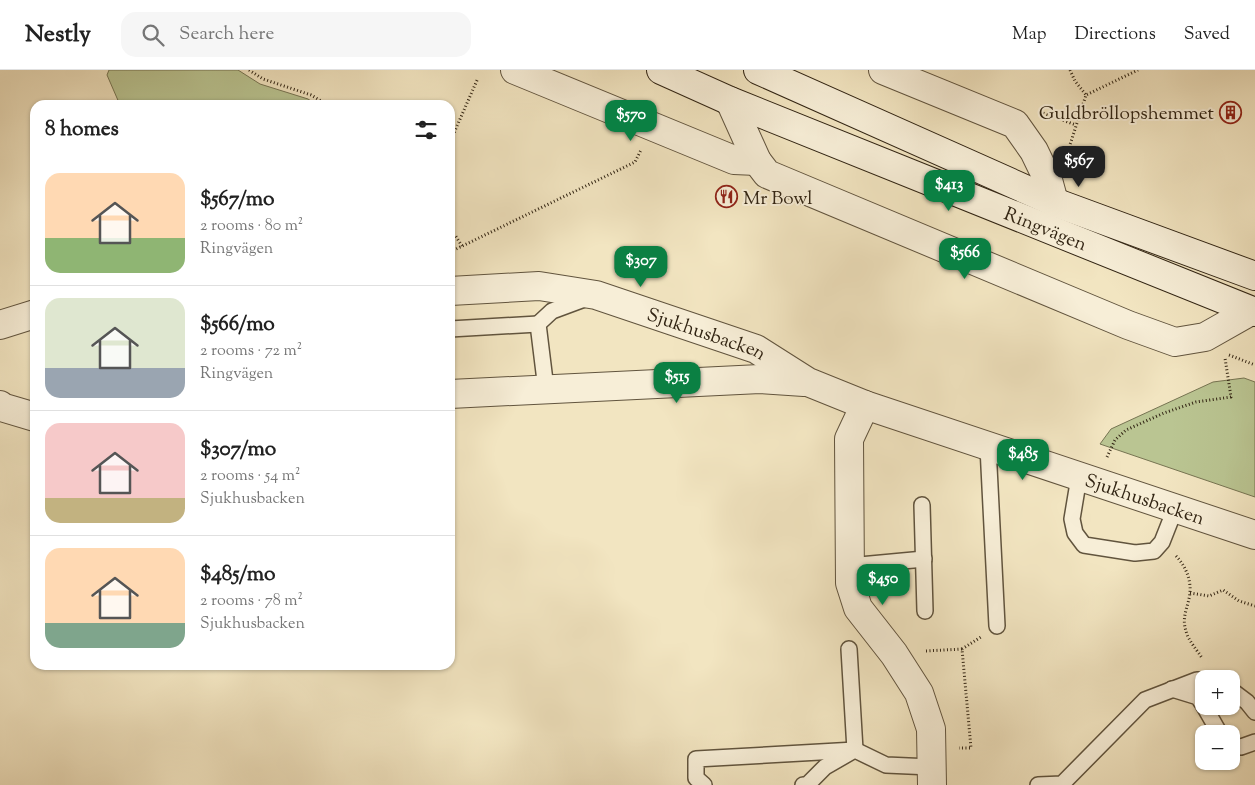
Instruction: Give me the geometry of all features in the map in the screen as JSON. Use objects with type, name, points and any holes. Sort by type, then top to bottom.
[{"type":"street","points":[[515,70],[734,160],[757,161]]},
{"type":"street","name":"Ringvägen","points":[[883,70],[1015,124],[1034,152],[1048,180],[1054,202]]},
{"type":"street","name":"Ringvägen","points":[[663,71],[730,101],[1253,312]]},
{"type":"street","name":"Ringvägen","points":[[774,72],[1054,202],[1255,276]]},
{"type":"street","name":"Ringvägen","points":[[730,101],[757,161],[767,174],[1128,325],[1175,342],[1204,338],[1253,312]]},
{"type":"street","name":"Sjukhusbacken","points":[[455,291],[539,286],[596,295],[756,349],[808,382],[865,404],[988,447],[1255,535]]},
{"type":"street","points":[[0,325],[30,316]]},
{"type":"street","name":"Sjukhusbacken","points":[[455,394],[760,379],[808,382]]},
{"type":"street","points":[[865,404],[849,439],[850,583],[858,608],[894,654],[919,693],[931,729],[932,776]]},
{"type":"street","points":[[0,405],[1,407],[30,416]]},
{"type":"lane","points":[[455,330],[538,324],[552,311],[596,295]]},
{"type":"lane","points":[[538,324],[546,389]]},
{"type":"lane","points":[[988,447],[997,626]]},
{"type":"lane","points":[[1087,480],[1072,519],[1075,533],[1084,545],[1135,553],[1154,551],[1162,542],[1175,509]]},
{"type":"lane","points":[[922,505],[925,611]]},
{"type":"lane","points":[[849,566],[924,559]]},
{"type":"lane","points":[[849,649],[855,750]]},
{"type":"lane","points":[[1038,785],[1062,784],[1145,700],[1195,681]]},
{"type":"lane","points":[[1172,688],[1195,696]]},
{"type":"lane","points":[[1240,697],[1255,712]]},
{"type":"lane","points":[[1240,747],[1255,742]]},
{"type":"lane","points":[[804,785],[807,785],[825,767],[855,750]]},
{"type":"lane","points":[[704,785],[696,778],[696,759],[855,750],[886,765],[932,776]]},
{"type":"path","points":[[248,70],[263,79],[311,95],[320,100]]},
{"type":"path","points":[[1070,70],[1075,81],[1086,96]]},
{"type":"path","points":[[1064,161],[1086,96],[1138,70]]},
{"type":"path","points":[[455,131],[478,78]]},
{"type":"path","points":[[1032,109],[1076,125]]},
{"type":"path","points":[[455,250],[636,162],[644,143]]},
{"type":"path","points":[[455,235],[462,246]]},
{"type":"path","points":[[1087,480],[1115,440],[1126,430],[1164,412],[1196,402],[1231,398],[1224,353]]},
{"type":"path","points":[[1162,542],[1181,561],[1189,578],[1190,593],[1184,613],[1186,632],[1205,664]]},
{"type":"path","points":[[1190,593],[1209,596],[1223,590],[1238,601],[1255,606]]},
{"type":"path","points":[[894,654],[962,649],[971,737]]},
{"type":"green space","points":[[109,70],[238,70],[260,84],[310,100],[118,100],[107,75]]},
{"type":"green space","points":[[1244,378],[1255,382],[1255,497],[1100,444],[1111,429],[1213,382]]},
{"type":"place","name":"Guldbröllopshemmet","points":[[1230,112]]},
{"type":"place","name":"Mr Bowl","points":[[727,197]]}]
